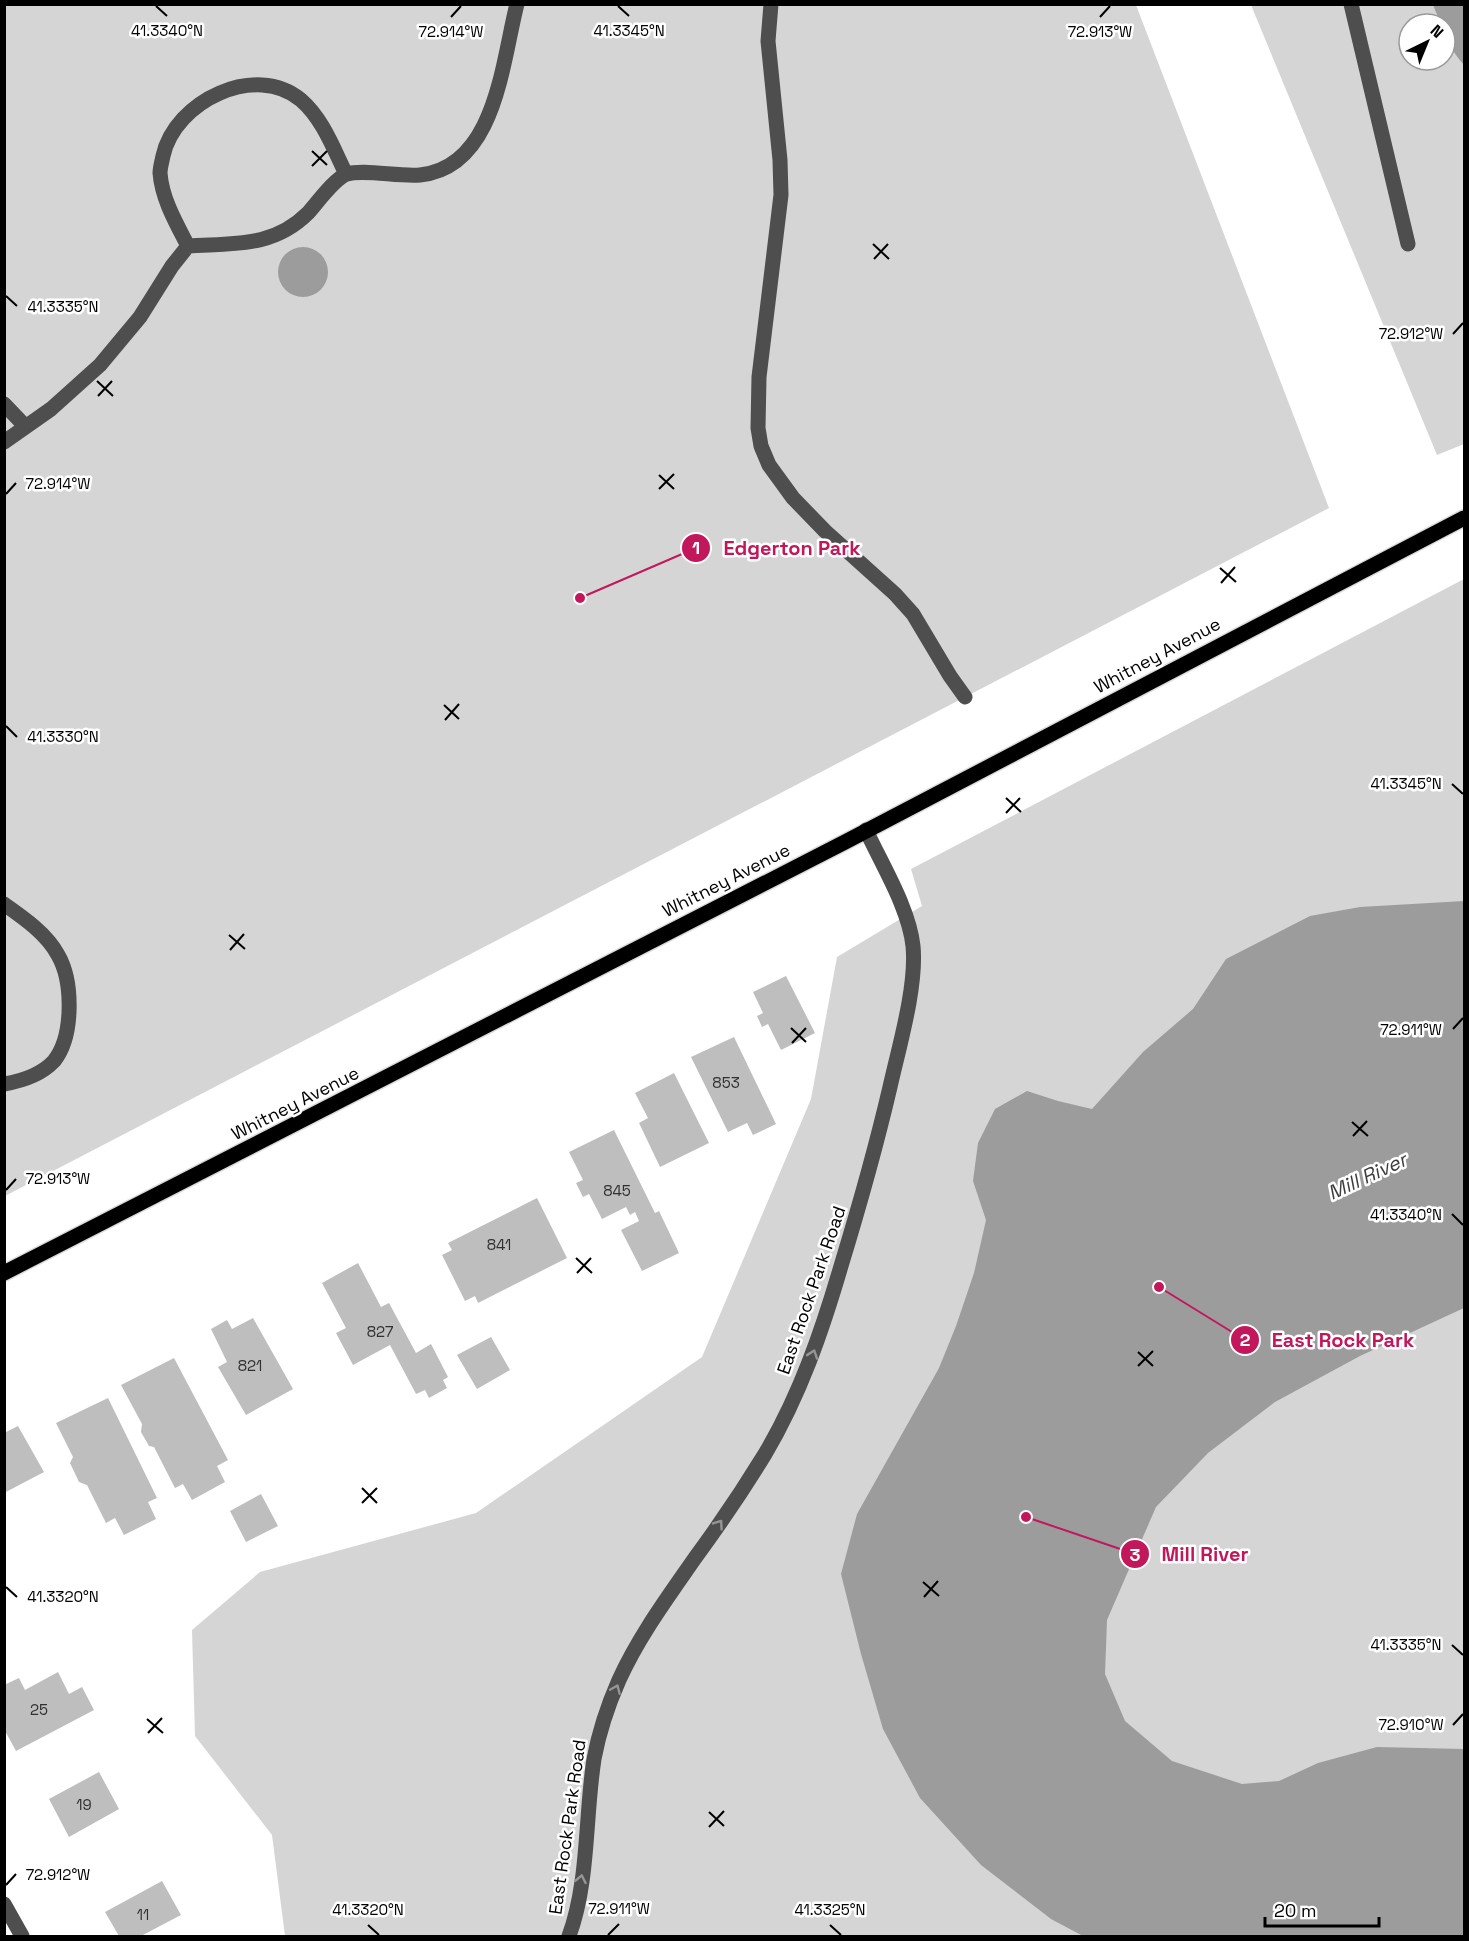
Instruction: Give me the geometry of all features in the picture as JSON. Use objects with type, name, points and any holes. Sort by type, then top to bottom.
[{"type":"main road","name":"Whitney Avenue","points":[[4,1273],[866,830],[1464,519]]},
{"type":"street","points":[[4,442],[51,409],[100,365],[141,317],[172,266],[188,246],[255,242],[276,235],[305,215],[334,183],[346,174],[421,175],[441,170],[470,148],[481,133],[493,105],[517,4]]},
{"type":"street","points":[[771,4],[768,42],[780,160],[781,195],[759,377],[758,428],[761,446],[769,465],[793,498],[825,531],[895,594],[913,614],[965,697]]},
{"type":"street","points":[[1351,4],[1408,244]]},
{"type":"street","points":[[188,246],[172,216],[160,172],[165,147],[177,125],[186,115],[223,92],[243,86],[268,85],[288,91],[303,101],[320,123],[346,174]]},
{"type":"street","points":[[4,404],[26,426]]},
{"type":"street","name":"East Rock Park Road","points":[[569,1936],[584,1868],[594,1758],[609,1704],[641,1639],[666,1599],[737,1499],[790,1407],[810,1362],[828,1312],[875,1151],[903,1033],[913,948],[906,918],[866,830]]},
{"type":"street","points":[[4,904],[37,930],[58,954],[67,978],[69,1003],[62,1046],[54,1061],[22,1081],[4,1084]]},
{"type":"street","points":[[4,1904],[22,1936]]},
{"type":"shaded area","points":[[5,5],[1136,5],[1329,508],[5,1196]]},
{"type":"shaded area","points":[[1251,5],[1464,5],[1464,444],[1437,455]]},
{"type":"shaded area","points":[[1464,579],[1464,1936],[285,1936],[272,1835],[195,1736],[192,1630],[260,1572],[476,1513],[702,1357],[811,1099],[837,957],[922,906],[911,869]]},
{"type":"water","points":[[1433,5],[1464,5],[1464,65],[1457,57],[1457,12],[1436,12]]},
{"type":"water","points":[[303,247],[321,254],[328,272],[321,290],[303,297],[285,290],[278,272],[285,254]]},
{"type":"water","points":[[1464,901],[1464,1308],[1360,1356],[1275,1402],[1208,1453],[1156,1507],[1107,1620],[1105,1674],[1125,1721],[1172,1761],[1242,1784],[1279,1781],[1318,1763],[1377,1747],[1464,1749],[1464,1936],[1083,1936],[1051,1919],[981,1865],[920,1798],[883,1729],[841,1574],[857,1514],[939,1368],[974,1273],[986,1220],[973,1181],[978,1143],[995,1109],[1027,1091],[1092,1109],[1143,1052],[1193,1009],[1226,959],[1310,916],[1360,907]]},
{"type":"building","points":[[786,976],[815,1033],[781,1050],[768,1024],[762,1027],[757,1016],[763,1013],[753,992]]},
{"type":"building","points":[[734,1037],[776,1124],[753,1135],[747,1123],[728,1132],[691,1057]]},
{"type":"building","points":[[674,1073],[709,1143],[660,1167],[639,1123],[648,1118],[635,1093]]},
{"type":"building","points":[[614,1130],[655,1213],[659,1211],[679,1253],[642,1271],[621,1230],[639,1221],[635,1212],[630,1215],[626,1207],[602,1219],[589,1194],[583,1197],[576,1183],[583,1180],[569,1152]]},
{"type":"building","points":[[537,1198],[567,1258],[478,1303],[475,1296],[465,1301],[442,1255],[452,1250],[448,1243]]},
{"type":"building","points":[[358,1263],[381,1307],[389,1303],[416,1353],[431,1344],[448,1377],[443,1380],[447,1388],[429,1398],[425,1390],[416,1394],[390,1345],[353,1365],[336,1333],[346,1328],[322,1283]]},
{"type":"building","points":[[253,1318],[293,1389],[246,1415],[218,1367],[227,1362],[211,1329],[227,1320],[232,1329]]},
{"type":"building","points":[[491,1337],[510,1370],[477,1389],[457,1355]]},
{"type":"building","points":[[174,1358],[228,1460],[217,1466],[225,1482],[192,1500],[183,1484],[175,1488],[154,1447],[149,1446],[141,1432],[142,1424],[121,1385]]},
{"type":"building","points":[[108,1398],[157,1498],[148,1502],[156,1519],[124,1535],[115,1518],[106,1523],[87,1485],[79,1482],[70,1463],[73,1457],[56,1423]]},
{"type":"building","points":[[18,1426],[44,1472],[4,1493],[4,1433]]},
{"type":"building","points":[[261,1494],[278,1526],[246,1542],[230,1511]]},
{"type":"building","points":[[58,1672],[69,1694],[82,1687],[94,1710],[16,1751],[4,1729],[4,1685],[19,1678],[25,1690]]},
{"type":"building","points":[[99,1772],[119,1809],[69,1837],[49,1799]]},
{"type":"building","points":[[162,1881],[181,1915],[141,1936],[119,1936],[105,1912]]},
{"type":"place","name":"Edgerton Park","points":[[580,598]]},
{"type":"place","name":"East Rock Park","points":[[1159,1287]]},
{"type":"place","name":"Mill River","points":[[1026,1517]]}]
